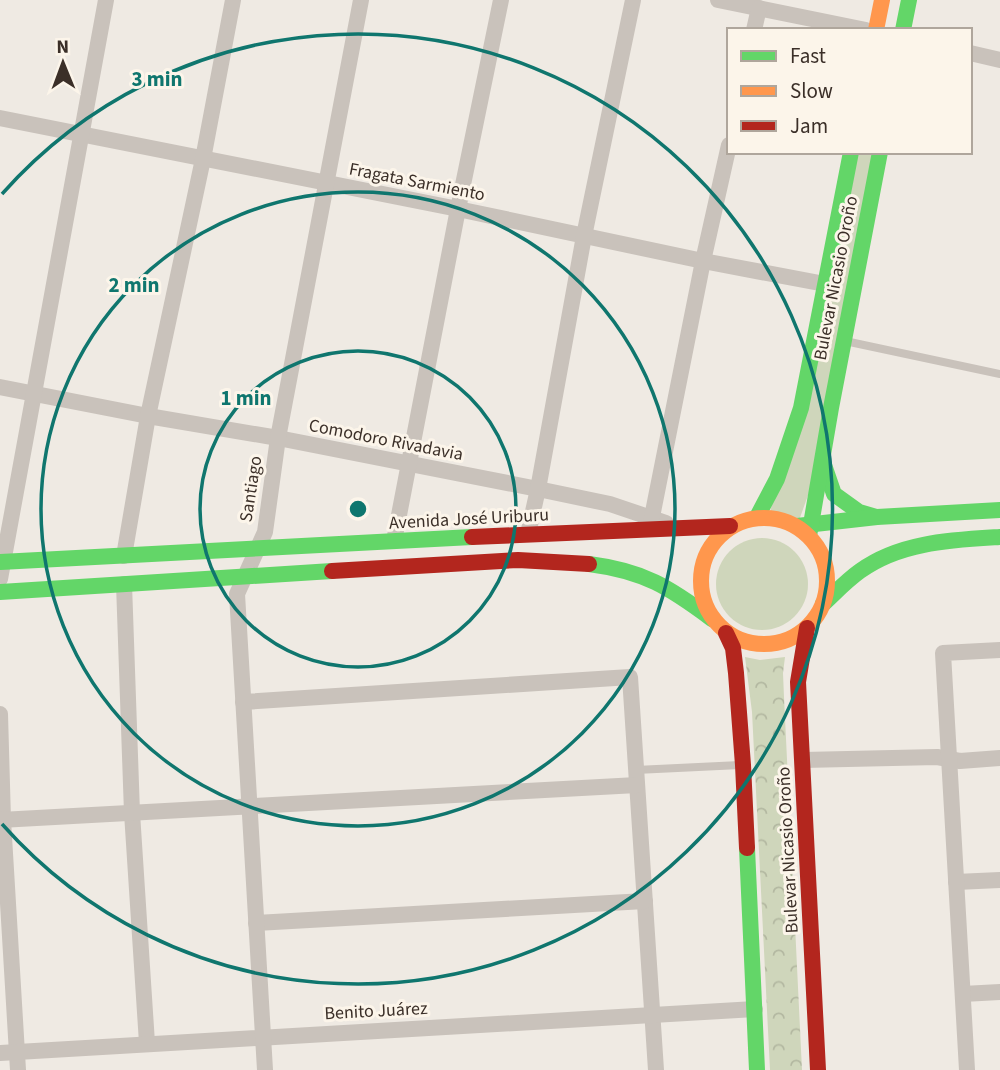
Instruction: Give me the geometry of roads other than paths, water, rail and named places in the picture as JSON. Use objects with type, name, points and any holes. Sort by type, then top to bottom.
[{"type":"main road","points":[[876,28],[882,0]]},
{"type":"main road","points":[[903,28],[909,0]]},
{"type":"main road","name":"Bulevar Nicasio Oroño","points":[[757,517],[777,479],[801,408],[851,154]]},
{"type":"main road","name":"Bulevar Nicasio Oroño","points":[[806,529],[880,154]]},
{"type":"main road","points":[[821,458],[834,494],[859,512],[877,517]]},
{"type":"main road","points":[[712,618],[702,597],[700,574],[707,552],[730,526],[743,520],[769,517],[806,529],[877,517],[1000,510]]},
{"type":"main road","name":"Avenida José Uriburu","points":[[2,562],[528,534],[650,524],[680,528],[730,526]]},
{"type":"main road","points":[[806,529],[819,549],[828,576],[824,604]]},
{"type":"main road","points":[[726,633],[746,642],[768,645],[789,640],[807,628],[824,604],[860,571],[886,555],[929,543],[1000,537]]},
{"type":"main road","points":[[0,592],[518,560],[614,567],[649,578],[674,591],[712,618],[726,633],[733,648],[743,765],[757,1070]]},
{"type":"main road","name":"Bulevar Nicasio Oroño","points":[[807,628],[798,682],[818,1070]]},
{"type":"street","points":[[0,579],[106,0]]},
{"type":"street","points":[[124,556],[148,416],[233,0]]},
{"type":"street","name":"Santiago","points":[[265,1070],[237,594],[265,532],[278,438],[361,0]]},
{"type":"street","points":[[394,541],[501,0]]},
{"type":"street","points":[[528,534],[584,236],[633,0]]},
{"type":"street","points":[[718,0],[856,28]]},
{"type":"street","points":[[754,28],[759,8]]},
{"type":"street","points":[[972,53],[1000,60]]},
{"type":"street","name":"Fragata Sarmiento","points":[[0,118],[825,284]]},
{"type":"street","points":[[650,524],[727,154]]},
{"type":"street","name":"Comodoro Rivadavia","points":[[0,387],[278,438],[610,504],[650,524]]},
{"type":"street","points":[[124,584],[132,813],[147,1043]]},
{"type":"street","points":[[967,1070],[943,653],[1000,649]]},
{"type":"street","points":[[243,702],[630,677],[656,1070]]},
{"type":"street","points":[[0,714],[2,820],[18,1070]]},
{"type":"street","points":[[803,761],[937,757],[960,761],[1000,758]]},
{"type":"street","points":[[2,820],[249,807],[637,778]]},
{"type":"street","points":[[956,883],[1000,880]]},
{"type":"street","points":[[256,923],[645,901]]},
{"type":"street","points":[[963,994],[1000,992]]},
{"type":"street","name":"Benito Juárez","points":[[0,1053],[755,1009]]},
{"type":"lane","points":[[844,341],[1000,374]]},
{"type":"lane","points":[[637,778],[743,765]]}]
